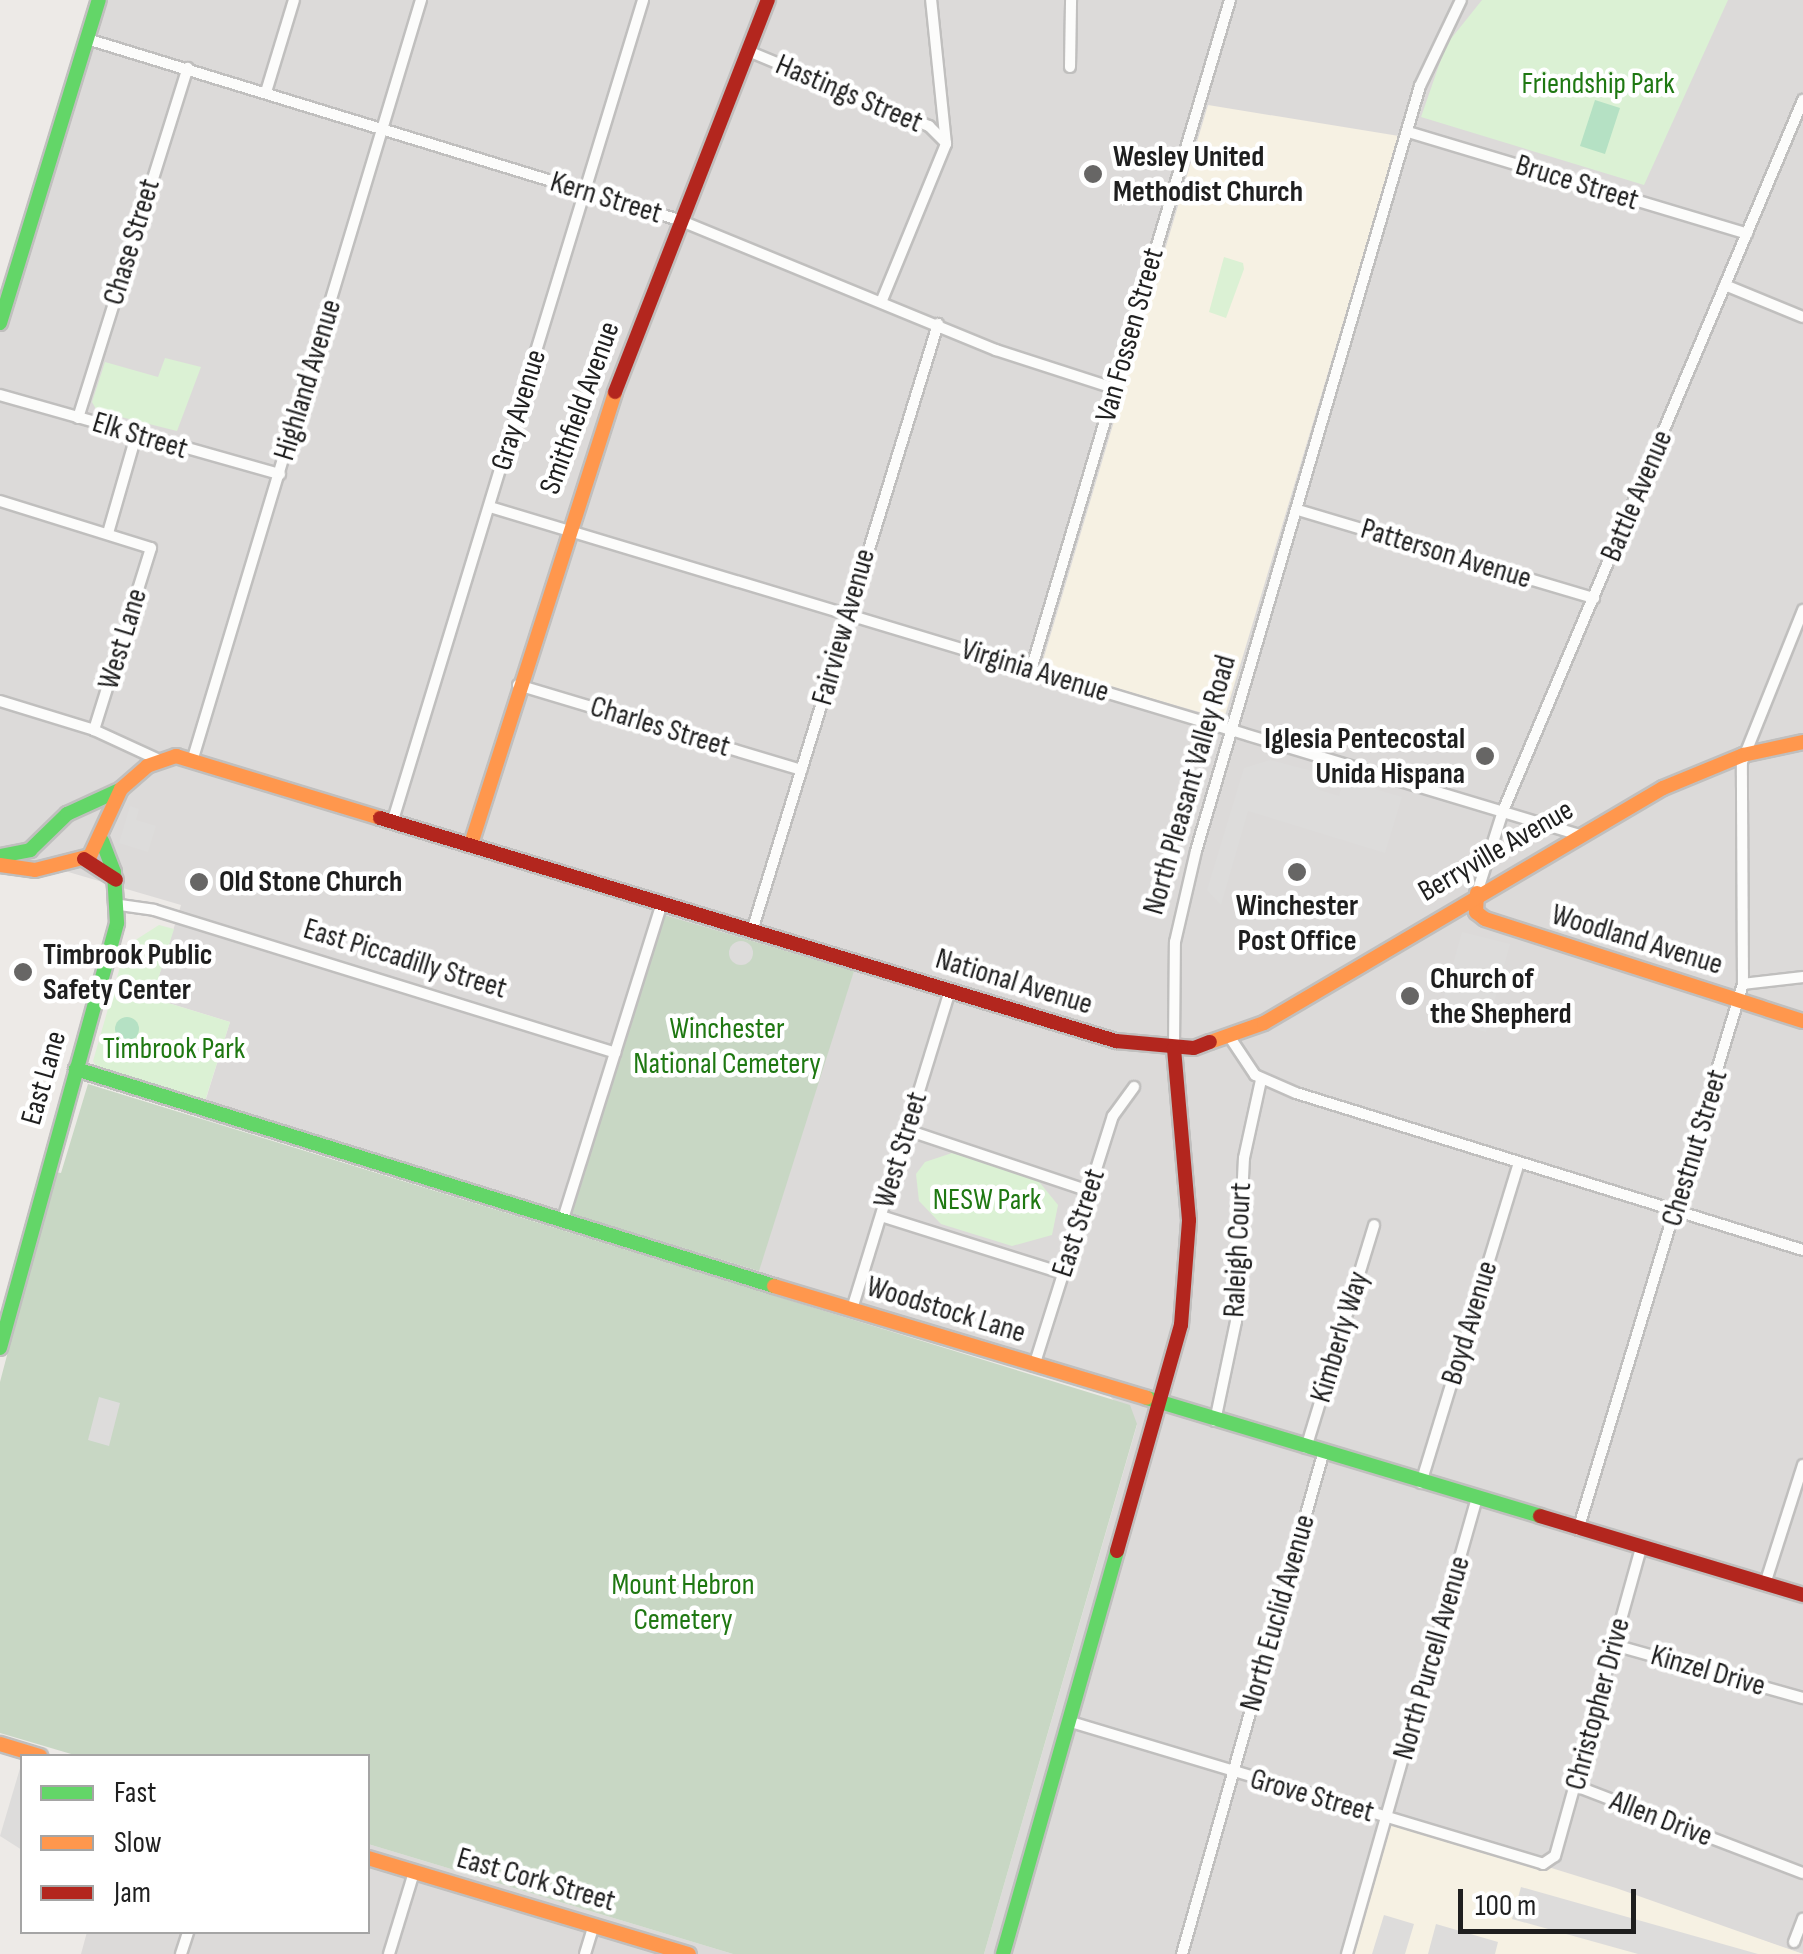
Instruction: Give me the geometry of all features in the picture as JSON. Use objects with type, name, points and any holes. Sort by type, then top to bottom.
[{"type":"street","points":[[0,323],[99,0]]},
{"type":"street","points":[[266,92],[294,0]]},
{"type":"street","name":"Highland Avenue","points":[[193,758],[420,0]]},
{"type":"street","name":"Gray Avenue","points":[[393,820],[643,0]]},
{"type":"street","name":"Smithfield Avenue","points":[[470,844],[565,531],[679,220],[768,0]]},
{"type":"street","points":[[882,300],[946,144],[932,0]]},
{"type":"street","points":[[1070,67],[1071,0]]},
{"type":"street","name":"Van Fossen Street","points":[[1031,670],[1230,0]]},
{"type":"street","name":"North Pleasant Valley Road","points":[[1004,1954],[1181,1325],[1188,1257],[1174,1048],[1173,964],[1181,908],[1430,54],[1461,0]]},
{"type":"street","name":"Kern Street","points":[[87,39],[679,220],[1038,366],[1114,388]]},
{"type":"street","name":"Hastings Street","points":[[748,50],[913,119],[946,144]]},
{"type":"street","name":"Chase Street","points":[[78,418],[188,68]]},
{"type":"street","name":"Battle Avenue","points":[[1477,893],[1504,812],[1803,100]]},
{"type":"street","name":"Bruce Street","points":[[1408,132],[1747,234]]},
{"type":"street","points":[[1725,285],[1803,317]]},
{"type":"street","name":"Fairview Avenue","points":[[752,931],[938,324]]},
{"type":"street","name":"Elk Street","points":[[0,394],[136,436],[280,474]]},
{"type":"street","points":[[0,500],[108,533],[136,436]]},
{"type":"street","name":"Virginia Avenue","points":[[490,508],[1580,835]]},
{"type":"street","name":"Patterson Avenue","points":[[1298,510],[1594,598]]},
{"type":"street","name":"West Lane","points":[[94,730],[151,548],[108,533]]},
{"type":"street","points":[[1743,755],[1803,610]]},
{"type":"street","name":"Charles Street","points":[[518,685],[802,770]]},
{"type":"street","points":[[0,702],[94,730],[157,760],[193,758]]},
{"type":"street","name":"Berryville Avenue","points":[[1231,1039],[1663,788],[1743,755],[1803,742]]},
{"type":"street","name":"Chestnut Street","points":[[1578,1530],[1743,984],[1743,755]]},
{"type":"street","name":"National Avenue","points":[[193,758],[1116,1041],[1174,1048],[1231,1039]]},
{"type":"street","points":[[0,856],[30,850],[55,830],[67,814],[121,790],[157,760]]},
{"type":"street","points":[[0,865],[35,870],[78,858],[102,835],[121,790]]},
{"type":"street","name":"East Lane","points":[[0,1348],[120,905],[102,835],[80,810]]},
{"type":"street","points":[[55,830],[60,850],[116,880]]},
{"type":"street","name":"Woodland Avenue","points":[[1477,893],[1476,912],[1485,919],[1803,1022]]},
{"type":"street","points":[[562,1222],[662,903]]},
{"type":"street","name":"East Piccadilly Street","points":[[120,905],[154,910],[615,1053]]},
{"type":"street","points":[[1743,984],[1803,976]]},
{"type":"street","name":"West Street","points":[[852,1309],[950,991]]},
{"type":"street","points":[[1231,1039],[1261,1080],[1803,1250]]},
{"type":"street","name":"Woodstock Lane","points":[[76,1069],[1161,1405],[1803,1595]]},
{"type":"street","name":"Raleigh Court","points":[[1215,1421],[1236,1321],[1244,1158],[1261,1080]]},
{"type":"street","name":"East Street","points":[[1034,1366],[1116,1107],[1134,1087]]},
{"type":"street","points":[[908,1130],[1090,1191]]},
{"type":"street","name":"Boyd Avenue","points":[[1422,1483],[1519,1163]]},
{"type":"street","points":[[881,1216],[1062,1273]]},
{"type":"street","name":"Kimberly Way","points":[[1306,1448],[1374,1226]]},
{"type":"street","name":"North Euclid Avenue","points":[[1182,1954],[1323,1454]]},
{"type":"street","points":[[1764,1584],[1803,1464]]},
{"type":"street","name":"North Purcell Avenue","points":[[1347,1954],[1477,1499]]},
{"type":"street","name":"Christopher Drive","points":[[1553,1859],[1642,1548]]},
{"type":"street","name":"Kinzel Drive","points":[[1614,1645],[1803,1698]]},
{"type":"street","name":"Grove Street","points":[[1071,1722],[1534,1864],[1553,1859]]},
{"type":"street","points":[[0,1744],[33,1754]]},
{"type":"street","name":"Allen Drive","points":[[1576,1786],[1803,1873]]},
{"type":"street","name":"East Cork Street","points":[[370,1859],[688,1954]]},
{"type":"street","points":[[390,1954],[414,1872]]},
{"type":"street","points":[[1794,1942],[1803,1919]]},
{"type":"street","points":[[585,1954],[594,1925]]},
{"type":"shaded area","points":[[90,0],[1803,0],[1803,1954],[1534,1864],[1347,1954],[984,1954],[1137,1425],[1108,1394],[200,1118],[230,1022],[152,998],[181,905],[0,852],[0,293]]},
{"type":"shaded area","points":[[1208,105],[1399,136],[1224,719],[1041,667]]},
{"type":"shaded area","points":[[1270,760],[1320,773],[1316,789],[1339,796],[1344,780],[1402,797],[1385,853],[1248,811],[1221,905],[1207,890],[1244,768]]},
{"type":"shaded area","points":[[130,806],[139,809],[136,820],[156,826],[148,852],[119,843]]},
{"type":"shaded area","points":[[1462,932],[1510,944],[1486,1032],[1438,1018]]},
{"type":"shaded area","points":[[741,941],[753,953],[741,965],[729,953]]},
{"type":"shaded area","points":[[99,1397],[120,1403],[109,1446],[88,1440]]},
{"type":"shaded area","points":[[20,1768],[20,1849],[0,1836]]},
{"type":"shaded area","points":[[1387,1817],[1616,1888],[1803,1954],[1347,1954]]},
{"type":"shaded area","points":[[370,1845],[733,1954],[81,1954],[86,1934],[370,1934]]},
{"type":"shaded area","points":[[1521,1887],[1758,1954],[1638,1954],[1512,1919]]},
{"type":"shaded area","points":[[1384,1915],[1414,1924],[1405,1954],[1372,1954]]},
{"type":"shaded area","points":[[1436,1924],[1498,1942],[1495,1954],[1428,1954]]},
{"type":"green space","name":"Friendship Park","points":[[1482,0],[1728,0],[1644,185],[1421,117],[1446,45]]},
{"type":"green space","points":[[1595,100],[1620,108],[1605,154],[1580,146]]},
{"type":"green space","points":[[1224,257],[1243,263],[1244,269],[1226,318],[1209,312]]},
{"type":"green space","points":[[165,358],[201,367],[177,431],[97,411],[92,402],[105,362],[158,377]]},
{"type":"green space","name":"Winchester National Cemetery","points":[[664,915],[854,971],[759,1271],[572,1214]]},
{"type":"green space","name":"Timbrook Park","points":[[159,925],[174,929],[152,998],[230,1022],[204,1104],[99,1071],[93,1061],[126,946]]},
{"type":"green space","points":[[127,1017],[136,1020],[136,1038],[127,1041],[118,1038],[115,1029],[118,1020]]},
{"type":"green space","name":"Mount Hebron Cemetery","points":[[88,1084],[1130,1405],[1137,1424],[984,1954],[733,1954],[370,1845],[370,1754],[71,1754],[0,1733],[0,1382],[55,1172],[61,1173]]},
{"type":"green space","name":"NESW Park","points":[[952,1153],[1036,1178],[1058,1205],[1052,1235],[1012,1246],[941,1224],[919,1201],[916,1174],[925,1162]]},
{"type":"traffic: fast","points":[[0,323],[99,0]]},
{"type":"traffic: fast","points":[[0,856],[30,850],[67,814],[117,791]]},
{"type":"traffic: fast","points":[[0,1348],[117,923],[114,872],[102,841]]},
{"type":"traffic: fast","points":[[76,1069],[774,1286]]},
{"type":"traffic: fast","points":[[1147,1398],[1540,1516]]},
{"type":"traffic: fast","points":[[1003,1954],[1117,1551]]},
{"type":"traffic: slow","points":[[471,844],[615,392]]},
{"type":"traffic: slow","points":[[1210,1042],[1264,1023],[1663,788],[1743,755],[1803,742]]},
{"type":"traffic: slow","points":[[0,865],[35,870],[90,856],[121,789],[147,766],[176,756],[380,818]]},
{"type":"traffic: slow","points":[[1477,893],[1476,912],[1485,919],[1803,1021]]},
{"type":"traffic: slow","points":[[774,1286],[1147,1398]]},
{"type":"traffic: slow","points":[[0,1744],[33,1754]]},
{"type":"traffic: slow","points":[[370,1859],[689,1954]]},
{"type":"traffic: jam","points":[[615,392],[768,0]]},
{"type":"traffic: jam","points":[[380,818],[1116,1041],[1194,1048],[1210,1042]]},
{"type":"traffic: jam","points":[[84,859],[116,880]]},
{"type":"traffic: jam","points":[[1117,1551],[1181,1325],[1189,1220],[1174,1048]]},
{"type":"traffic: jam","points":[[1540,1516],[1803,1595]]},
{"type":"place","name":"Wesley United Methodist Church","points":[[1093,174]]},
{"type":"place","name":"Iglesia Pentecostal Unida Hispana","points":[[1485,756]]},
{"type":"place","name":"Winchester Post Office","points":[[1297,872]]},
{"type":"place","name":"Old Stone Church","points":[[199,882]]},
{"type":"place","name":"Timbrook Public Safety Center","points":[[23,972]]},
{"type":"place","name":"Church of the Shepherd","points":[[1410,996]]}]
